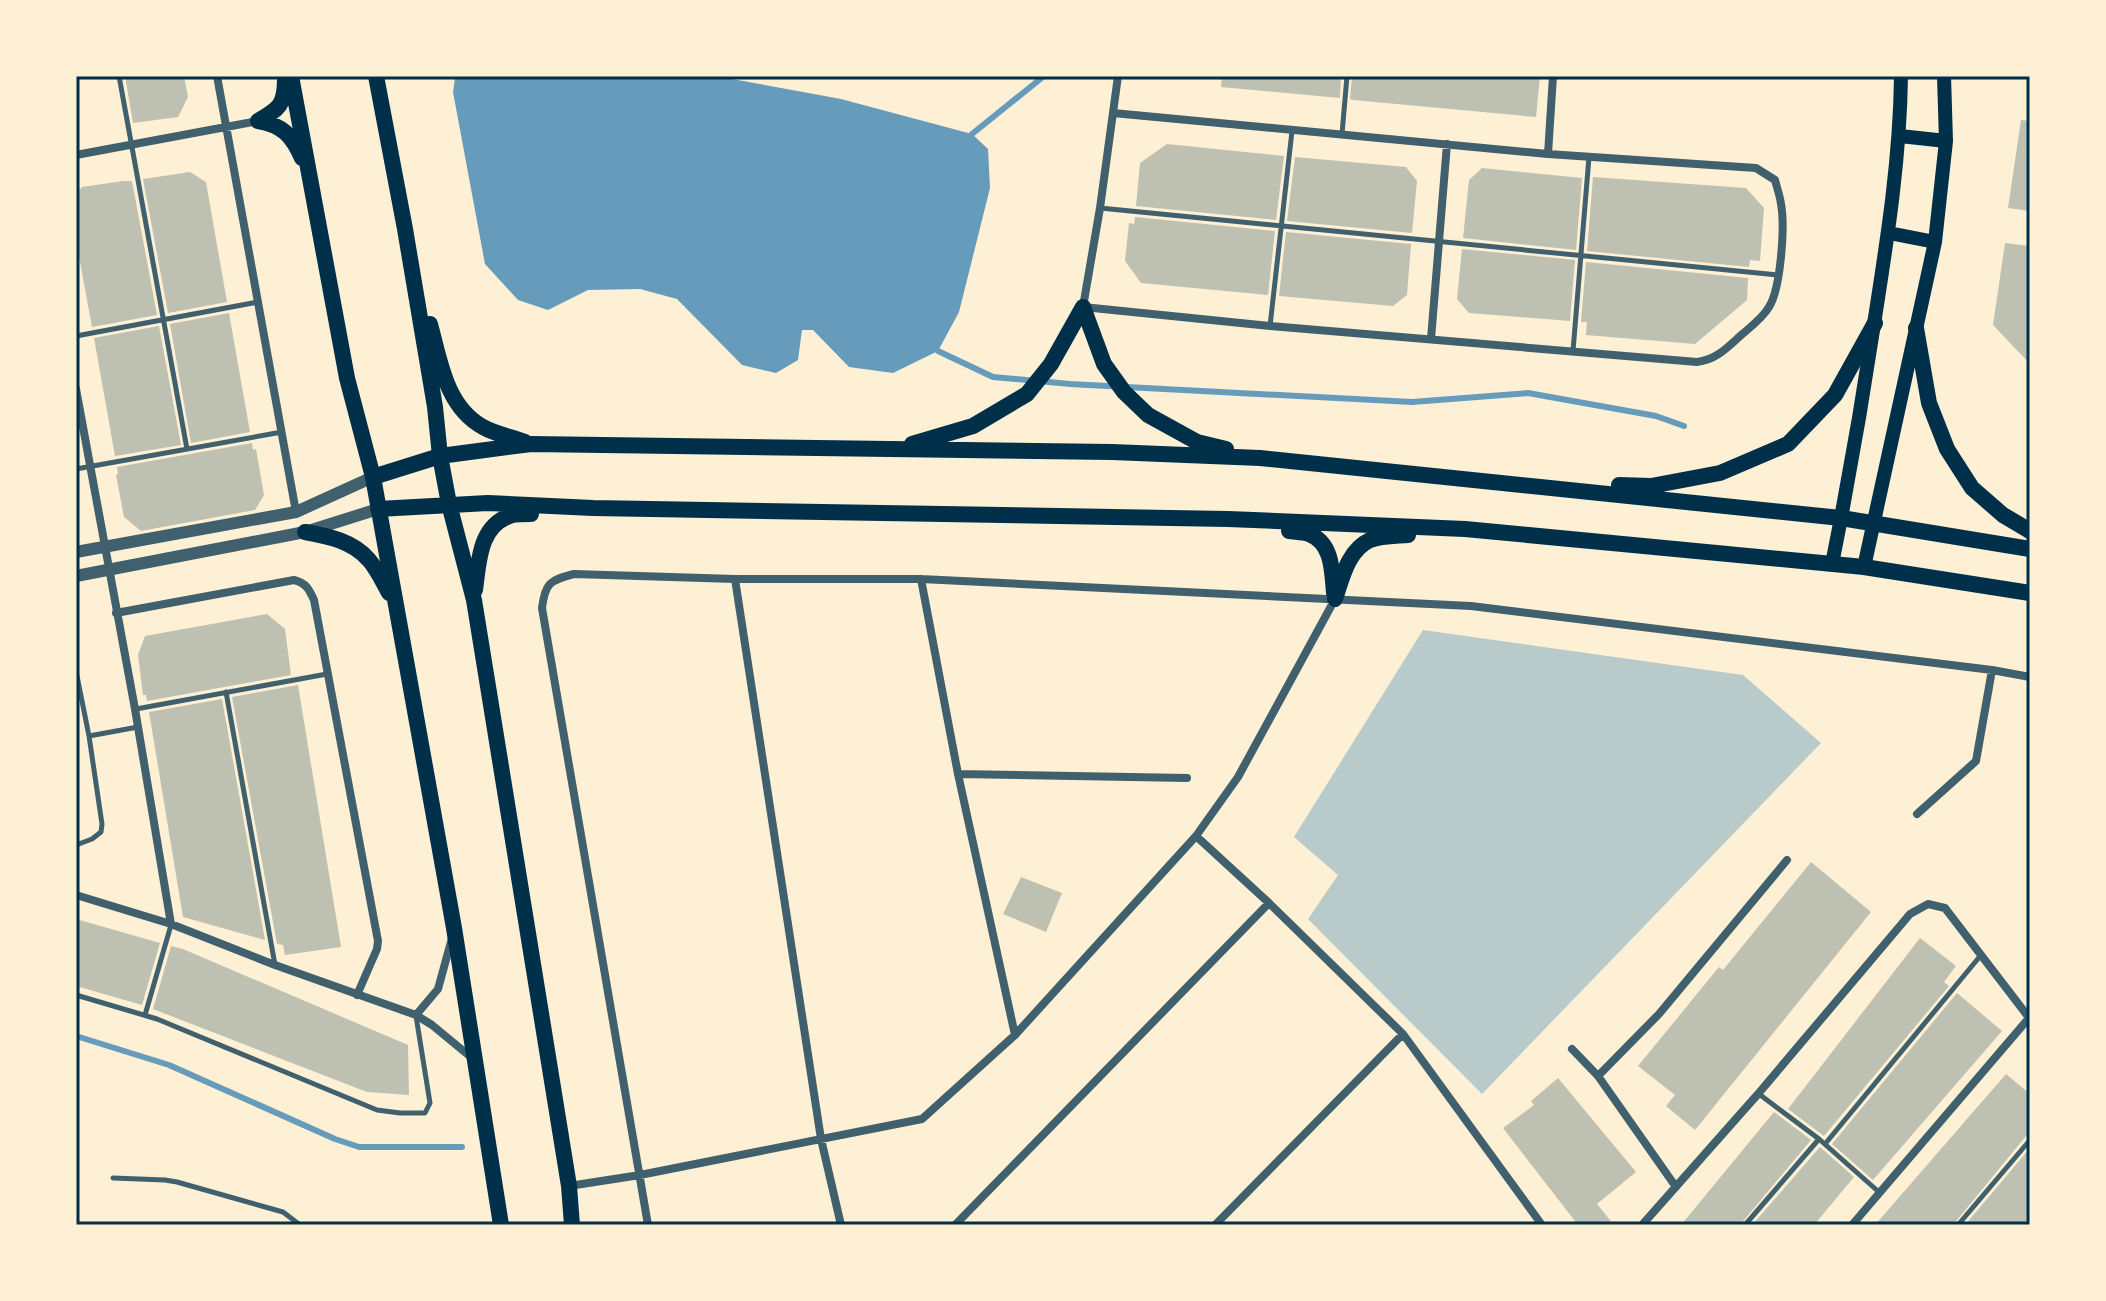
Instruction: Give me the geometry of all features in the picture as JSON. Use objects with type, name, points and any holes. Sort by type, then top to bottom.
[{"type":"main road","points":[[258,121],[276,111],[283,101],[288,76]]},
{"type":"main road","points":[[288,76],[347,378],[373,477],[454,928],[501,1225]]},
{"type":"main road","points":[[376,76],[435,407],[440,456],[474,600],[569,1186],[572,1225]]},
{"type":"main road","points":[[1864,567],[1935,242],[1946,141],[1944,76]]},
{"type":"main road","points":[[1832,564],[1889,233],[1900,136],[1900,77]]},
{"type":"main road","points":[[258,121],[276,124],[288,135],[300,153],[312,190]]},
{"type":"main road","points":[[1900,136],[1946,141]]},
{"type":"main road","points":[[405,229],[446,383],[462,411],[484,428],[531,444]]},
{"type":"main road","points":[[1889,233],[1935,242]]},
{"type":"main road","points":[[896,449],[973,426],[1027,394],[1051,364],[1083,307]]},
{"type":"main road","points":[[1083,307],[1104,364],[1124,392],[1148,415],[1197,442],[1260,458]]},
{"type":"main road","points":[[1525,485],[1651,486],[1720,473],[1788,444],[1835,395],[1875,323]]},
{"type":"main road","points":[[1916,328],[1929,403],[1947,449],[1972,488],[2003,515],[2030,531]]},
{"type":"main road","points":[[373,477],[440,456],[531,444],[1112,452],[1260,458],[1841,518],[2030,549]]},
{"type":"main road","points":[[378,509],[488,503],[593,508],[1228,519],[1465,529],[1864,567],[2030,593]]},
{"type":"main road","points":[[474,600],[479,559],[487,532],[497,523],[512,515],[593,508]]},
{"type":"main road","points":[[1228,519],[1313,535],[1328,550],[1335,599]]},
{"type":"main road","points":[[1335,599],[1347,564],[1357,549],[1372,539],[1465,529]]},
{"type":"main road","points":[[305,532],[333,537],[369,560],[396,605]]},
{"type":"street","points":[[217,76],[296,512]]},
{"type":"street","points":[[1113,113],[1548,154],[1756,168],[1775,180],[1782,206],[1781,255],[1775,295],[1760,319],[1721,353],[1708,361],[1697,362],[1083,307],[1118,76]]},
{"type":"street","points":[[1548,154],[1553,76]]},
{"type":"street","points":[[76,155],[258,121]]},
{"type":"street","points":[[1431,339],[1447,144]]},
{"type":"street","points":[[76,389],[171,924]]},
{"type":"street","points":[[76,552],[296,512],[373,477]]},
{"type":"street","points":[[76,576],[305,532],[378,509]]},
{"type":"street","points":[[648,1225],[542,608],[544,590],[554,579],[574,574],[735,579],[921,579],[1471,606],[2030,677]]},
{"type":"street","points":[[735,579],[821,1139],[841,1225]]},
{"type":"street","points":[[921,579],[958,774],[1015,1035]]},
{"type":"street","points":[[116,613],[294,580],[303,583],[309,590],[314,600],[378,941],[357,995]]},
{"type":"street","points":[[569,1186],[640,1175],[922,1119],[1015,1035],[1196,836],[1238,777],[1335,599]]},
{"type":"street","points":[[1917,814],[1976,761],[1992,670]]},
{"type":"street","points":[[958,774],[1187,778]]},
{"type":"street","points":[[1196,836],[1403,1034],[1542,1225]]},
{"type":"street","points":[[1598,1076],[1659,1014],[1787,860]]},
{"type":"street","points":[[76,895],[171,924],[416,1015],[475,1060]]},
{"type":"street","points":[[955,1225],[1269,903]]},
{"type":"street","points":[[1642,1225],[1910,914],[1928,904],[1945,908],[2030,1018],[1852,1225]]},
{"type":"street","points":[[416,1015],[438,989],[454,928]]},
{"type":"street","points":[[1215,1225],[1403,1034]]},
{"type":"street","points":[[1572,1049],[1598,1076],[1676,1187]]},
{"type":"lane","points":[[119,76],[187,449]]},
{"type":"lane","points":[[1342,134],[1347,76]]},
{"type":"lane","points":[[1270,326],[1292,130]]},
{"type":"lane","points":[[1573,351],[1589,156]]},
{"type":"lane","points":[[1100,208],[1778,275]]},
{"type":"lane","points":[[76,336],[258,302]]},
{"type":"lane","points":[[76,469],[282,432]]},
{"type":"lane","points":[[76,671],[102,824],[101,832],[76,845]]},
{"type":"lane","points":[[135,709],[327,674]]},
{"type":"lane","points":[[226,692],[275,965]]},
{"type":"lane","points":[[89,736],[138,727]]},
{"type":"lane","points":[[145,1016],[171,924]]},
{"type":"lane","points":[[1825,1144],[1982,954]]},
{"type":"lane","points":[[76,995],[145,1016],[377,1110],[400,1113],[425,1113],[430,1103],[416,1015]]},
{"type":"lane","points":[[1758,1094],[1819,1139],[1880,1193]]},
{"type":"lane","points":[[1745,1225],[1819,1139]]},
{"type":"lane","points":[[1958,1225],[2030,1140]]},
{"type":"lane","points":[[113,1178],[177,1182],[283,1212],[300,1225]]},
{"type":"shaded area","points":[[1423,630],[1743,675],[1821,743],[1482,1094],[1308,919],[1338,875],[1294,837]]},
{"type":"water","points":[[457,76],[716,76],[841,99],[972,134],[988,149],[990,188],[959,312],[938,351],[893,373],[849,367],[813,330],[802,330],[798,360],[776,373],[742,365],[677,299],[640,289],[588,290],[548,310],[518,300],[485,264],[453,92]]},
{"type":"building","points":[[125,76],[184,76],[188,97],[178,117],[133,123]]},
{"type":"building","points":[[1222,76],[1341,76],[1340,98],[1221,87]]},
{"type":"building","points":[[1352,76],[1540,76],[1536,117],[1353,100],[1350,99]]},
{"type":"building","points":[[2021,120],[2030,121],[2030,211],[2008,208]]},
{"type":"building","points":[[1167,144],[1284,156],[1276,220],[1136,206],[1140,163]]},
{"type":"building","points":[[1295,157],[1406,167],[1417,181],[1412,233],[1287,221]]},
{"type":"building","points":[[1482,168],[1582,178],[1576,250],[1463,238],[1469,180]]},
{"type":"building","points":[[190,172],[206,182],[227,302],[168,313],[143,179]]},
{"type":"building","points":[[1593,177],[1746,188],[1764,208],[1760,261],[1750,260],[1749,267],[1587,251]]},
{"type":"building","points":[[132,181],[157,315],[92,327],[76,240],[76,194],[82,187]]},
{"type":"building","points":[[1135,217],[1275,231],[1268,295],[1141,283],[1125,261],[1129,223],[1134,224]]},
{"type":"building","points":[[1286,232],[1411,244],[1407,295],[1393,306],[1279,296]]},
{"type":"building","points":[[2005,243],[2030,246],[2030,364],[1993,325]]},
{"type":"building","points":[[1462,249],[1575,260],[1570,321],[1469,313],[1457,299]]},
{"type":"building","points":[[1586,262],[1748,278],[1747,300],[1695,344],[1586,335],[1587,322],[1581,322]]},
{"type":"building","points":[[229,313],[250,432],[191,443],[170,324]]},
{"type":"building","points":[[159,326],[181,445],[115,456],[94,338]]},
{"type":"building","points":[[252,443],[253,450],[256,449],[264,495],[255,510],[141,531],[124,517],[117,467]]},
{"type":"building","points":[[267,614],[285,629],[291,675],[147,701],[146,695],[143,695],[138,655],[145,636]]},
{"type":"building","points":[[298,685],[341,947],[285,955],[283,945],[277,944],[232,697]]},
{"type":"building","points":[[222,699],[265,940],[183,917],[149,712]]},
{"type":"building","points":[[1811,862],[1871,912],[1695,1130],[1666,1106],[1675,1095],[1638,1066],[1719,967],[1723,970]]},
{"type":"building","points":[[1021,877],[1062,893],[1046,932],[1003,914]]},
{"type":"building","points":[[76,919],[160,943],[142,1005],[76,986]]},
{"type":"building","points":[[1920,938],[1956,966],[1944,982],[1949,986],[1824,1136],[1788,1109]]},
{"type":"building","points":[[171,946],[408,1045],[409,1095],[367,1092],[153,1009]]},
{"type":"building","points":[[1957,993],[2002,1031],[1873,1180],[1832,1144]]},
{"type":"building","points":[[2006,1074],[2030,1094],[2030,1135],[1953,1225],[1875,1225]]},
{"type":"building","points":[[1558,1078],[1636,1172],[1597,1204],[1614,1225],[1578,1225],[1503,1128],[1534,1105],[1531,1101]]},
{"type":"building","points":[[1774,1112],[1811,1140],[1740,1225],[1681,1225]]},
{"type":"building","points":[[1820,1147],[1854,1177],[1814,1225],[1752,1225]]},
{"type":"building","points":[[2030,1148],[2030,1225],[1965,1225]]},
{"type":"waterway","points":[[972,134],[1044,76]]},
{"type":"waterway","points":[[938,351],[993,377],[1070,384],[1412,402],[1528,393],[1656,416],[1684,426]]},
{"type":"waterway","points":[[76,1036],[169,1065],[359,1147],[462,1147]]}]
